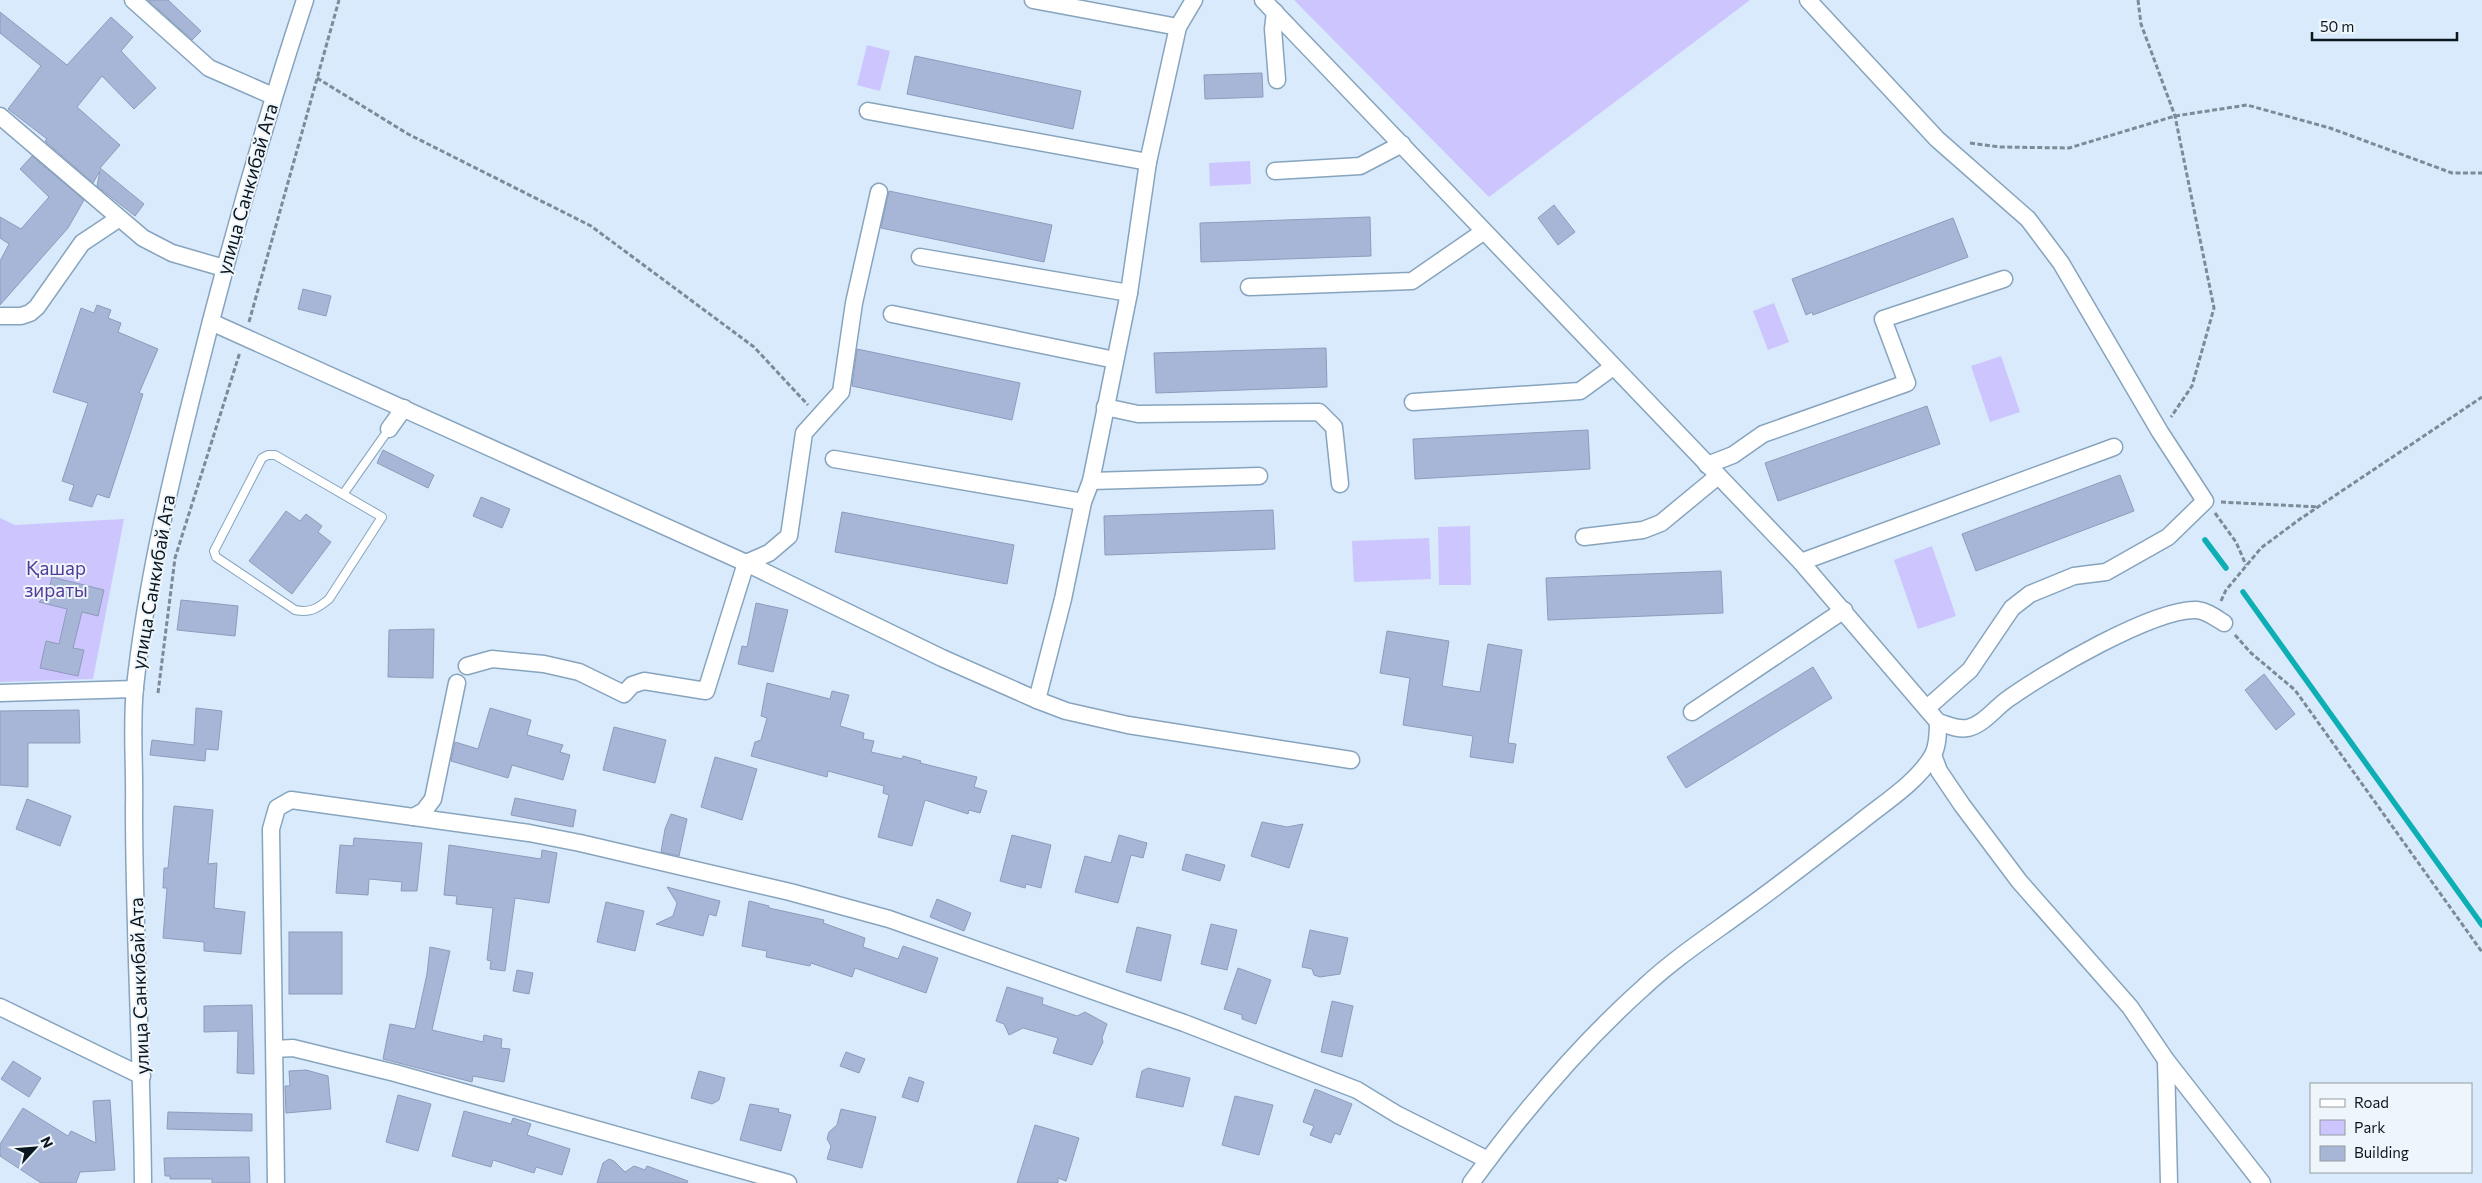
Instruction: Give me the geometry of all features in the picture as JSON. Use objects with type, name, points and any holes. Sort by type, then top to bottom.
[{"type":"street","points":[[133,0],[209,68],[274,96]]},
{"type":"street","name":"улица Санкибай Ата","points":[[143,1183],[142,1076],[134,878],[135,689],[149,593],[175,465],[224,268],[274,96],[305,0]]},
{"type":"street","points":[[1033,0],[1178,27]]},
{"type":"street","points":[[1037,700],[1063,599],[1083,502],[1091,481],[1129,293],[1148,162],[1178,27],[1194,0]]},
{"type":"street","points":[[1264,0],[1402,144],[1483,232],[1801,562],[1938,722],[1954,728],[1968,728],[1983,721],[2007,700],[2047,674],[2141,624],[2169,615],[2197,610],[2206,612],[2224,623]]},
{"type":"street","points":[[1808,0],[1937,139],[2028,218],[2061,264],[2160,432],[2205,502],[2168,537],[2106,572],[2074,576],[2030,594],[2012,608],[1970,670],[1927,708]]},
{"type":"street","points":[[1275,12],[1273,29],[1277,80]]},
{"type":"street","points":[[868,110],[1148,162]]},
{"type":"street","points":[[0,116],[43,151],[118,219],[143,238],[172,253],[224,268]]},
{"type":"street","points":[[1275,171],[1360,166],[1402,144]]},
{"type":"street","points":[[467,666],[492,659],[512,659],[579,672],[624,694],[632,686],[644,681],[706,692],[746,563],[768,553],[789,536],[804,433],[841,392],[854,303],[879,192]]},
{"type":"street","points":[[0,316],[30,313],[37,308],[82,244],[118,219]]},
{"type":"street","points":[[1249,287],[1412,281],[1483,232]]},
{"type":"street","points":[[920,257],[1129,293]]},
{"type":"street","points":[[1584,537],[1643,530],[1661,523],[1712,471],[1763,434],[1907,383],[1883,319],[2004,279]]},
{"type":"street","points":[[892,314],[1115,360]]},
{"type":"street","points":[[211,322],[746,563],[902,640],[1037,700],[1066,710],[1128,725],[1352,760]]},
{"type":"street","points":[[1413,402],[1580,391],[1613,367]]},
{"type":"street","points":[[1105,407],[1138,414],[1320,412],[1334,427],[1340,484]]},
{"type":"street","points":[[389,429],[404,408]]},
{"type":"street","points":[[1801,562],[2114,447]]},
{"type":"street","points":[[834,459],[1083,502]]},
{"type":"street","points":[[1091,481],[1259,476]]},
{"type":"street","points":[[1692,712],[1844,610]]},
{"type":"street","points":[[413,817],[424,811],[433,799],[458,683]]},
{"type":"street","points":[[0,693],[135,689]]},
{"type":"street","points":[[1471,1183],[1552,1081],[1600,1028],[1644,986],[1695,944],[1767,893],[1886,801],[1916,775],[1933,755],[1937,740],[1938,722]]},
{"type":"street","points":[[1933,755],[1939,771],[1962,805],[2019,881],[2130,1007],[2166,1060],[2262,1183]]},
{"type":"street","points":[[276,1183],[271,829],[277,808],[291,800],[529,833],[631,854],[790,892],[889,920],[1072,982],[1358,1090],[1398,1115],[1488,1160]]},
{"type":"street","points":[[0,1007],[142,1076]]},
{"type":"street","points":[[275,1049],[293,1048],[395,1073],[788,1183]]},
{"type":"street","points":[[2166,1060],[2169,1183]]},
{"type":"lane","points":[[344,494],[389,429]]},
{"type":"lane","points":[[268,455],[276,455],[344,494],[382,517],[329,599],[317,609],[307,612],[295,610],[216,557],[214,548],[262,458],[268,455]]},
{"type":"path","points":[[2138,0],[2141,24],[2175,116],[2214,308],[2192,386],[2160,432]]},
{"type":"path","points":[[317,78],[408,134],[591,226],[754,347],[819,417]]},
{"type":"path","points":[[1937,139],[2000,148],[2069,148],[2175,116],[2247,105],[2330,128],[2452,173],[2482,173]]},
{"type":"path","points":[[2226,590],[2261,548],[2482,397]]},
{"type":"path","points":[[2205,502],[2320,507]]},
{"type":"path","points":[[2205,502],[2236,542],[2246,566]]},
{"type":"path","points":[[2224,623],[2251,653],[2295,690],[2482,952]]},
{"type":"green space","points":[[1294,0],[1750,0],[1489,197]]},
{"type":"green space","points":[[867,45],[890,51],[880,91],[857,85]]},
{"type":"green space","points":[[1250,161],[1251,184],[1210,186],[1209,163]]},
{"type":"green space","points":[[1774,303],[1789,342],[1768,350],[1753,311]]},
{"type":"green space","points":[[2001,356],[2020,412],[1990,422],[1971,366]]},
{"type":"green space","name":"Қашар зираты","points":[[0,518],[15,525],[124,519],[93,679],[0,682]]},
{"type":"green space","points":[[1470,526],[1471,585],[1439,585],[1438,527]]},
{"type":"green space","points":[[1429,538],[1431,579],[1354,582],[1352,541]]},
{"type":"green space","points":[[1932,546],[1956,616],[1918,629],[1894,560]]},
{"type":"building","points":[[148,0],[168,0],[201,31],[192,40]]},
{"type":"building","points":[[0,12],[67,65],[111,17],[133,37],[121,51],[156,88],[134,109],[102,76],[77,107],[120,145],[100,168],[144,204],[135,216],[97,186],[100,171],[93,183],[45,141],[47,139],[8,109],[41,66],[0,33]]},
{"type":"building","points":[[915,56],[1081,91],[1073,129],[907,94]]},
{"type":"building","points":[[1262,73],[1263,97],[1205,99],[1204,75]]},
{"type":"building","points":[[32,156],[84,200],[68,228],[0,305],[0,261],[9,244],[0,238],[0,217],[21,229],[49,197],[20,169]]},
{"type":"building","points":[[889,191],[1052,225],[1044,262],[881,228]]},
{"type":"building","points":[[1554,205],[1575,232],[1558,245],[1538,218]]},
{"type":"building","points":[[1370,217],[1371,256],[1201,262],[1200,223]]},
{"type":"building","points":[[1953,218],[1968,257],[1813,315],[1812,312],[1806,315],[1792,279]]},
{"type":"building","points":[[303,289],[331,296],[326,316],[298,309]]},
{"type":"building","points":[[97,305],[111,310],[108,318],[121,323],[118,332],[158,349],[139,393],[143,394],[109,498],[97,494],[92,507],[69,500],[74,485],[62,481],[88,403],[53,392],[81,308],[94,313]]},
{"type":"building","points":[[1326,348],[1327,387],[1156,393],[1154,353]]},
{"type":"building","points":[[857,349],[1020,383],[1012,420],[852,386]]},
{"type":"building","points":[[1927,406],[1940,444],[1778,501],[1765,463]]},
{"type":"building","points":[[1588,430],[1590,469],[1415,479],[1413,439]]},
{"type":"building","points":[[383,450],[434,475],[428,488],[377,463]]},
{"type":"building","points":[[2120,475],[2134,511],[1976,571],[1962,534]]},
{"type":"building","points":[[481,497],[510,509],[502,528],[473,516]]},
{"type":"building","points":[[1273,510],[1275,549],[1105,555],[1104,516]]},
{"type":"building","points":[[286,511],[300,521],[306,514],[322,526],[318,532],[331,542],[292,594],[249,561]]},
{"type":"building","points":[[842,512],[1014,545],[1007,584],[835,552]]},
{"type":"building","points":[[1721,571],[1723,613],[1548,620],[1546,578]]},
{"type":"building","points":[[52,577],[104,590],[98,616],[82,612],[73,648],[84,650],[78,676],[40,668],[46,641],[59,644],[67,609],[39,602],[48,593]]},
{"type":"building","points":[[181,600],[238,606],[235,636],[177,630]]},
{"type":"building","points":[[756,603],[788,610],[773,672],[738,664],[742,646],[747,647]]},
{"type":"building","points":[[434,629],[433,678],[388,677],[389,630]]},
{"type":"building","points":[[1387,631],[1449,641],[1442,686],[1480,692],[1488,644],[1522,650],[1508,743],[1516,744],[1513,763],[1470,757],[1473,736],[1403,725],[1410,678],[1380,673]]},
{"type":"building","points":[[1813,667],[1832,698],[1686,788],[1667,757]]},
{"type":"building","points":[[2264,674],[2295,714],[2276,730],[2245,690]]},
{"type":"building","points":[[767,683],[830,699],[832,691],[849,695],[840,726],[864,733],[863,739],[874,741],[871,752],[902,759],[903,756],[921,761],[920,763],[977,777],[974,787],[987,791],[980,813],[969,810],[968,814],[925,800],[912,846],[878,837],[889,795],[883,793],[884,786],[828,771],[827,777],[751,756],[755,742],[761,740],[767,718],[761,716]]},
{"type":"building","points":[[196,708],[222,711],[218,750],[206,749],[205,761],[150,755],[152,740],[194,745]]},
{"type":"building","points":[[490,708],[531,720],[527,735],[563,745],[560,752],[570,755],[563,780],[512,765],[508,778],[451,761],[455,742],[478,749]]},
{"type":"building","points":[[79,710],[80,743],[28,743],[28,787],[0,785],[0,711]]},
{"type":"building","points":[[614,727],[666,740],[655,783],[603,770]]},
{"type":"building","points":[[715,757],[757,769],[742,820],[701,807]]},
{"type":"building","points":[[515,798],[576,810],[573,827],[511,815]]},
{"type":"building","points":[[27,799],[71,816],[60,846],[16,829]]},
{"type":"building","points":[[174,806],[213,810],[208,864],[217,863],[214,908],[245,912],[241,954],[204,951],[204,942],[163,938],[167,888],[163,888],[164,868],[168,868]]},
{"type":"building","points":[[671,814],[687,819],[679,856],[661,852],[665,829]]},
{"type":"building","points":[[1262,822],[1287,827],[1303,824],[1289,868],[1251,856]]},
{"type":"building","points":[[1012,835],[1051,845],[1041,888],[1026,884],[1025,888],[1000,881]]},
{"type":"building","points":[[1119,835],[1147,843],[1143,858],[1131,855],[1118,903],[1075,892],[1085,856],[1111,863]]},
{"type":"building","points":[[354,838],[422,843],[417,891],[401,891],[402,882],[369,879],[368,895],[336,893],[340,845],[353,846]]},
{"type":"building","points":[[449,845],[541,859],[542,850],[557,853],[549,903],[515,898],[505,971],[490,969],[491,961],[487,960],[493,908],[456,904],[457,896],[444,895]]},
{"type":"building","points":[[1186,854],[1225,865],[1220,881],[1182,870]]},
{"type":"building","points":[[667,887],[720,901],[716,916],[709,914],[703,936],[656,924],[673,916],[677,903]]},
{"type":"building","points":[[937,899],[971,913],[964,931],[930,917]]},
{"type":"building","points":[[749,901],[769,906],[769,908],[824,920],[823,923],[865,938],[863,947],[898,959],[903,946],[938,958],[926,993],[855,968],[852,977],[811,963],[810,966],[766,957],[767,951],[742,946]]},
{"type":"building","points":[[606,902],[644,911],[635,951],[597,942]]},
{"type":"building","points":[[1211,924],[1237,930],[1227,970],[1201,964]]},
{"type":"building","points":[[1137,927],[1171,935],[1161,981],[1126,972]]},
{"type":"building","points":[[1310,930],[1348,938],[1340,974],[1320,977],[1314,975],[1312,969],[1302,967]]},
{"type":"building","points":[[289,932],[342,932],[342,994],[289,994]]},
{"type":"building","points":[[430,947],[450,951],[432,1030],[483,1042],[484,1035],[502,1039],[501,1048],[510,1049],[504,1082],[473,1076],[472,1082],[383,1059],[390,1024],[415,1029],[427,974]]},
{"type":"building","points":[[1238,968],[1271,980],[1256,1024],[1242,1019],[1242,1015],[1224,1009]]},
{"type":"building","points":[[517,970],[533,973],[529,994],[513,991]]},
{"type":"building","points":[[1007,987],[1043,998],[1042,1004],[1077,1016],[1085,1012],[1107,1024],[1102,1038],[1103,1042],[1092,1065],[1053,1053],[1058,1038],[1023,1028],[1009,1035],[1004,1024],[996,1021]]},
{"type":"building","points":[[1332,1001],[1353,1006],[1342,1057],[1321,1052]]},
{"type":"building","points":[[252,1005],[254,1074],[237,1073],[238,1031],[204,1032],[204,1006]]},
{"type":"building","points":[[846,1052],[865,1059],[859,1073],[840,1066]]},
{"type":"building","points":[[13,1061],[41,1078],[29,1097],[1,1079]]},
{"type":"building","points":[[1148,1068],[1190,1078],[1183,1107],[1136,1097],[1142,1071]]},
{"type":"building","points":[[306,1070],[328,1076],[331,1109],[286,1113],[285,1086],[290,1086],[289,1071]]},
{"type":"building","points":[[699,1071],[725,1078],[719,1100],[712,1104],[691,1098]]},
{"type":"building","points":[[909,1077],[924,1082],[918,1102],[902,1097]]},
{"type":"building","points":[[1315,1089],[1352,1104],[1340,1135],[1335,1133],[1331,1143],[1310,1135],[1314,1126],[1303,1122]]},
{"type":"building","points":[[398,1095],[431,1104],[418,1151],[386,1142]]},
{"type":"building","points":[[1235,1096],[1273,1105],[1259,1155],[1222,1145]]},
{"type":"building","points":[[110,1100],[115,1170],[80,1172],[76,1183],[41,1183],[0,1156],[0,1144],[23,1108],[68,1136],[71,1131],[96,1143],[93,1101]]},
{"type":"building","points":[[750,1104],[779,1109],[778,1112],[791,1115],[781,1151],[740,1140]]},
{"type":"building","points":[[841,1109],[876,1117],[862,1168],[827,1159],[831,1146],[827,1139],[829,1132],[837,1125]]},
{"type":"building","points":[[464,1111],[511,1124],[513,1118],[531,1124],[527,1135],[570,1149],[562,1175],[536,1167],[534,1173],[493,1160],[491,1167],[452,1156]]},
{"type":"building","points":[[168,1112],[252,1114],[252,1131],[167,1129]]},
{"type":"building","points":[[1035,1125],[1079,1138],[1066,1181],[1058,1178],[1058,1183],[1017,1183]]},
{"type":"building","points":[[249,1157],[250,1183],[212,1183],[212,1179],[170,1179],[170,1176],[165,1176],[164,1158]]},
{"type":"building","points":[[609,1159],[614,1161],[625,1172],[634,1166],[645,1170],[647,1166],[688,1181],[687,1183],[597,1183],[603,1163]]},
{"type":"waterway","points":[[2205,540],[2226,568]]},
{"type":"waterway","points":[[2243,592],[2482,925]]}]
